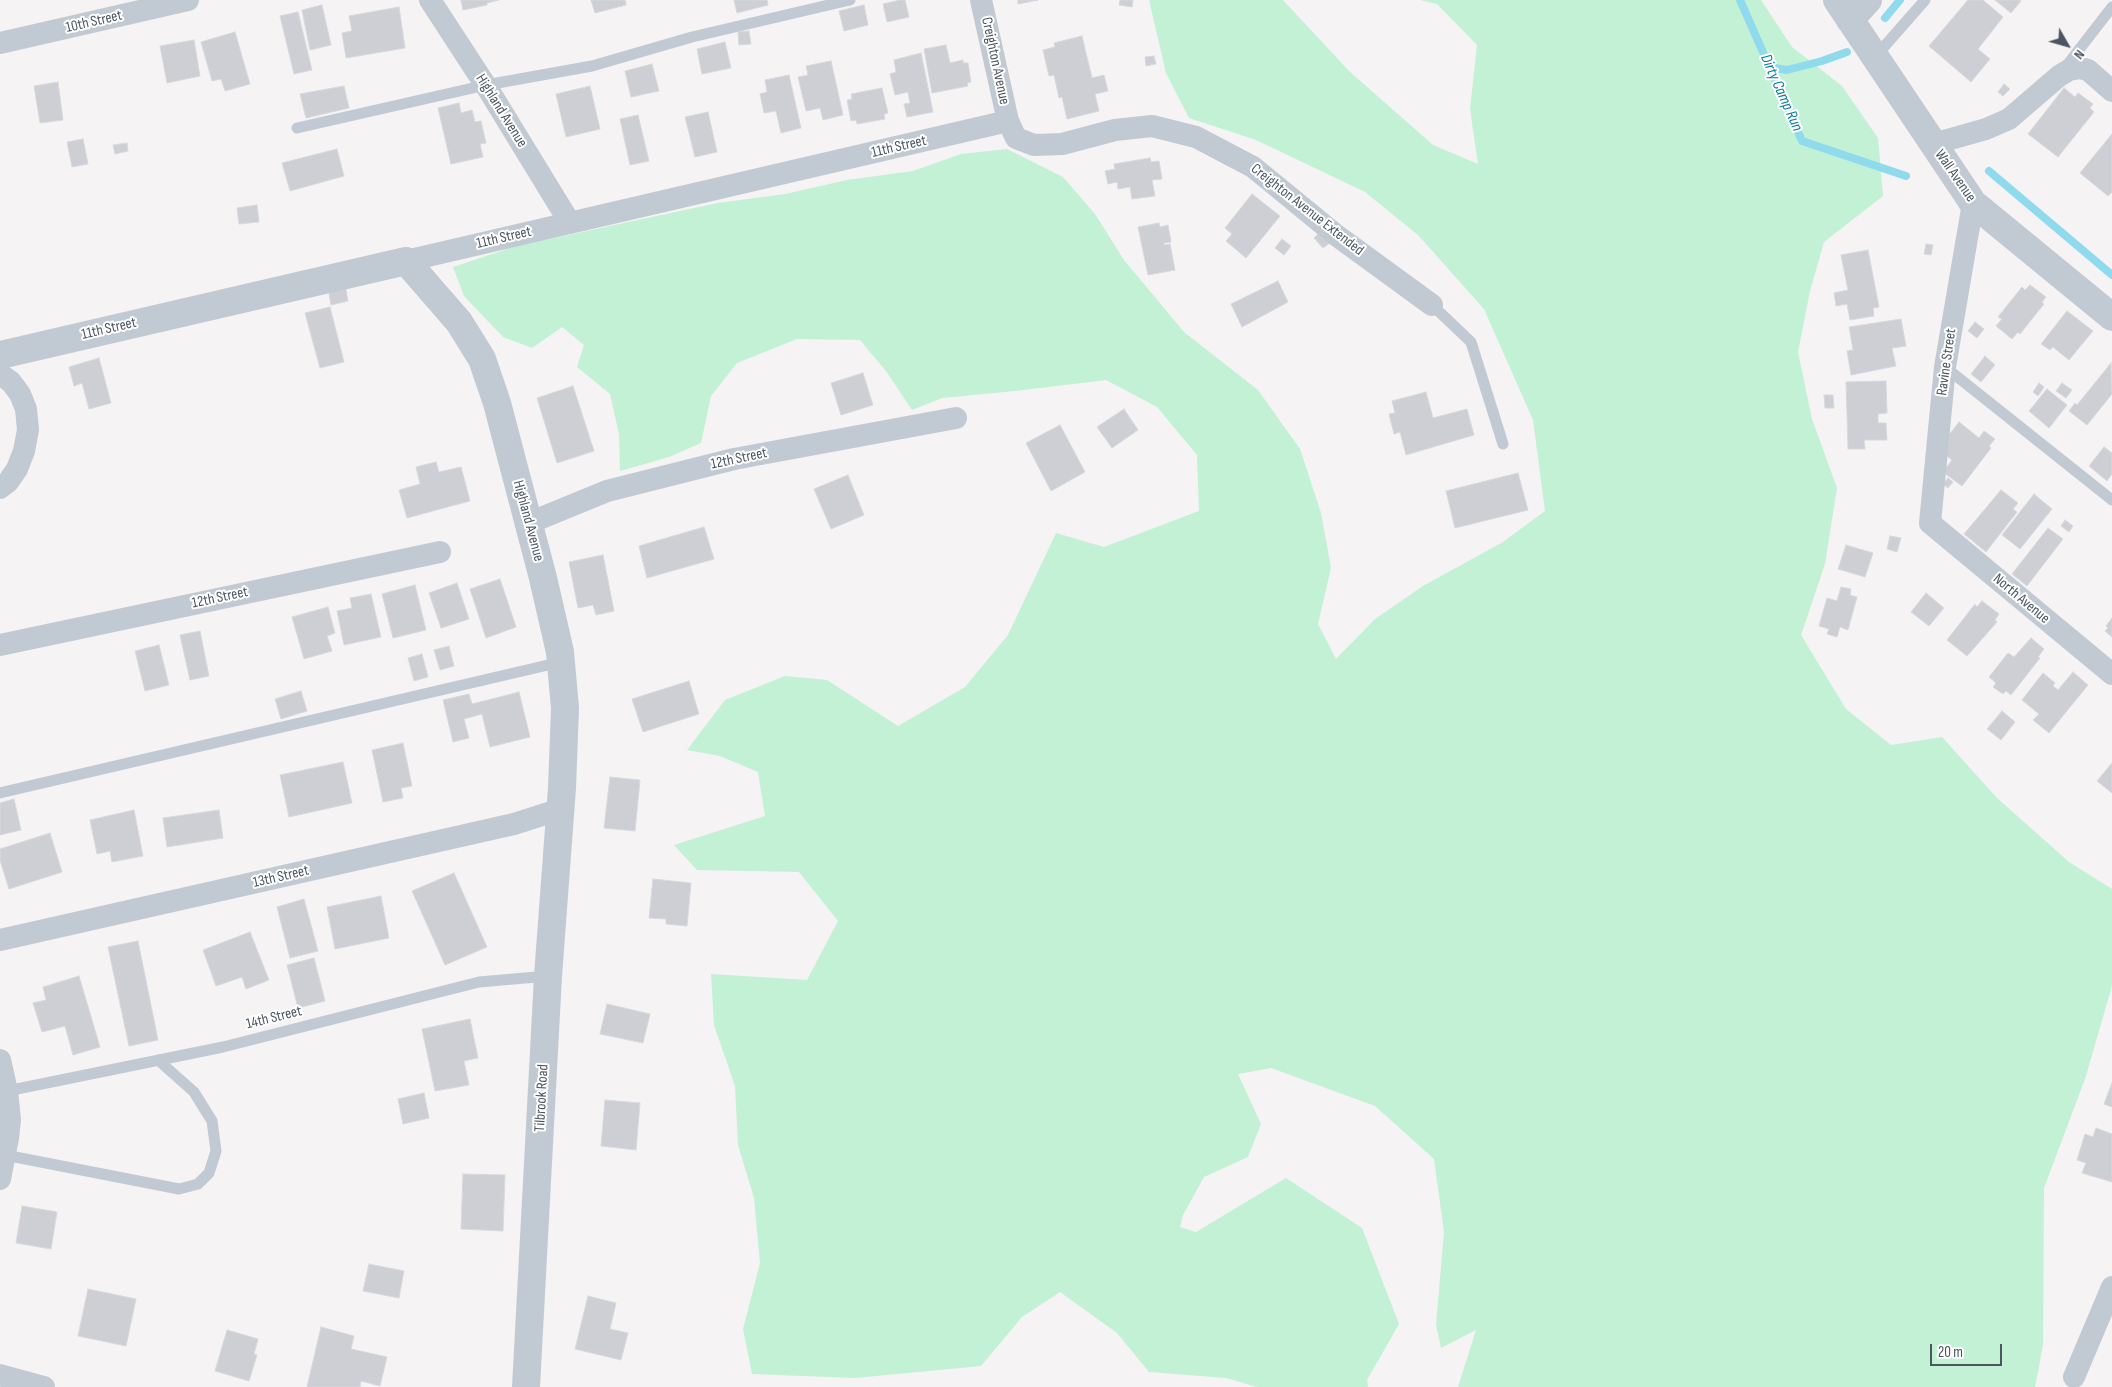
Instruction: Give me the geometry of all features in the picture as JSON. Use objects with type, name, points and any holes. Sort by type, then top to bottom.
[{"type":"street","name":"10th Street","points":[[0,43],[188,0]]},
{"type":"street","name":"Highland Avenue","points":[[430,0],[486,85],[570,223]]},
{"type":"street","name":"Creighton Avenue","points":[[981,0],[1008,121]]},
{"type":"street","points":[[1844,10],[1868,0]]},
{"type":"street","name":"Wall Avenue","points":[[1844,10],[1972,203],[2112,317]]},
{"type":"street","points":[[1933,144],[1986,129],[2009,119],[2059,76],[2069,70],[2080,68],[2088,70],[2112,91]]},
{"type":"street","name":"11th Street","points":[[0,355],[1008,121]]},
{"type":"street","name":"Creighton Avenue Extended","points":[[1008,121],[1016,138],[1034,146],[1062,144],[1115,130],[1152,126],[1196,137],[1253,167],[1336,235],[1432,304]]},
{"type":"street","name":"Ravine Street","points":[[1930,523],[1945,367],[1972,203]]},
{"type":"street","name":"Highland Avenue","points":[[406,261],[458,322],[482,359],[497,403],[543,578],[561,662],[565,708],[561,809]]},
{"type":"street","points":[[0,374],[11,382],[20,394],[26,409],[28,430],[24,451],[17,469],[8,482],[0,488]]},
{"type":"street","name":"12th Street","points":[[529,523],[608,491],[734,460],[956,418]]},
{"type":"street","name":"North Avenue","points":[[1930,523],[2112,674]]},
{"type":"street","name":"12th Street","points":[[0,645],[440,552]]},
{"type":"street","name":"13th Street","points":[[0,940],[514,824],[561,809]]},
{"type":"street","name":"Tilbrook Road","points":[[526,1387],[548,976],[561,809]]},
{"type":"street","points":[[0,1060],[7,1091],[10,1120],[6,1155],[0,1178]]},
{"type":"street","points":[[2074,1378],[2112,1287]]},
{"type":"street","points":[[0,1376],[44,1387]]},
{"type":"lane","points":[[296,128],[486,85],[592,66],[692,37],[850,0]]},
{"type":"lane","points":[[1875,57],[1925,0]]},
{"type":"lane","points":[[2059,76],[2112,7]]},
{"type":"lane","points":[[1432,304],[1471,342],[1504,444]]},
{"type":"lane","points":[[1945,367],[2112,500]]},
{"type":"lane","points":[[0,793],[561,662]]},
{"type":"lane","name":"14th Street","points":[[7,1091],[223,1047],[479,982],[548,976]]},
{"type":"lane","points":[[6,1155],[179,1189],[198,1184],[209,1173],[216,1151],[212,1121],[194,1092],[158,1060]]},
{"type":"green space","points":[[1149,0],[1283,0],[1349,71],[1433,145],[1478,164],[1470,109],[1477,45],[1437,4],[1420,0],[1761,0],[1792,47],[1842,86],[1878,138],[1883,196],[1824,242],[1810,291],[1798,352],[1812,419],[1837,488],[1825,564],[1801,635],[1846,709],[1891,745],[1942,737],[1997,798],[2069,862],[2112,889],[2112,986],[2085,1079],[2044,1188],[2043,1345],[2035,1387],[1458,1387],[1476,1330],[1441,1348],[1436,1325],[1444,1232],[1434,1159],[1375,1106],[1271,1068],[1238,1074],[1261,1124],[1248,1157],[1204,1177],[1183,1215],[1180,1227],[1196,1232],[1286,1178],[1362,1228],[1399,1324],[1367,1380],[1368,1387],[1257,1387],[1226,1378],[1149,1372],[1117,1333],[1060,1292],[1022,1317],[981,1366],[855,1378],[752,1374],[743,1329],[760,1263],[754,1198],[738,1145],[735,1086],[714,1025],[711,974],[807,980],[838,921],[799,872],[697,870],[674,845],[765,816],[758,772],[720,756],[687,750],[725,700],[785,676],[827,680],[898,726],[965,687],[1008,635],[1056,533],[1104,547],[1199,511],[1197,455],[1157,407],[1106,380],[942,398],[912,410],[886,371],[860,340],[797,339],[737,363],[711,396],[701,443],[669,457],[620,471],[619,434],[610,394],[577,367],[584,345],[562,327],[532,348],[503,337],[464,296],[453,267],[513,247],[619,224],[718,203],[785,194],[847,180],[913,171],[961,154],[1007,149],[1063,177],[1095,214],[1124,260],[1184,332],[1258,390],[1300,449],[1321,513],[1331,568],[1318,624],[1336,659],[1375,619],[1423,586],[1503,542],[1545,511],[1533,420],[1484,309],[1418,235],[1365,192],[1256,140],[1189,118],[1166,73]]},
{"type":"building","points":[[461,0],[499,0],[487,3],[487,5],[463,10]]},
{"type":"building","points":[[591,0],[625,0],[626,5],[595,13]]},
{"type":"building","points":[[734,0],[767,0],[768,5],[737,13]]},
{"type":"building","points":[[905,0],[909,17],[887,22],[883,4]]},
{"type":"building","points":[[1018,0],[1038,0],[1018,4]]},
{"type":"building","points":[[1120,0],[1133,0],[1132,7],[1119,5]]},
{"type":"building","points":[[1968,0],[1983,0],[2003,17],[1978,49],[1990,59],[1971,82],[1929,46]]},
{"type":"building","points":[[1995,0],[2019,0],[2021,1],[2011,13]]},
{"type":"building","points":[[322,5],[331,45],[310,50],[302,10]]},
{"type":"building","points":[[864,5],[868,25],[844,31],[839,11]]},
{"type":"building","points":[[399,7],[405,48],[346,58],[342,33],[352,31],[349,16]]},
{"type":"building","points":[[298,12],[312,70],[294,74],[280,16]]},
{"type":"building","points":[[749,31],[751,44],[739,45],[738,32]]},
{"type":"building","points":[[235,32],[250,84],[225,91],[221,79],[212,81],[201,42]]},
{"type":"building","points":[[1082,36],[1092,78],[1104,75],[1108,91],[1095,94],[1099,111],[1067,119],[1062,97],[1059,98],[1054,75],[1049,76],[1043,50],[1055,47],[1054,43]]},
{"type":"building","points":[[194,40],[200,76],[167,83],[160,46]]},
{"type":"building","points":[[725,42],[731,68],[702,74],[697,49]]},
{"type":"building","points":[[946,45],[950,63],[963,60],[963,63],[968,63],[971,82],[967,83],[968,86],[932,93],[924,49]]},
{"type":"building","points":[[921,53],[933,112],[907,117],[904,104],[910,103],[908,92],[895,95],[890,74],[896,72],[894,60]]},
{"type":"building","points":[[1154,56],[1156,64],[1146,66],[1145,57]]},
{"type":"building","points":[[831,61],[843,115],[823,120],[820,108],[806,111],[798,77],[808,75],[806,66]]},
{"type":"building","points":[[652,64],[659,91],[631,97],[625,71]]},
{"type":"building","points":[[789,75],[801,128],[781,133],[776,111],[764,113],[760,94],[767,92],[765,80]]},
{"type":"building","points":[[58,82],[63,120],[40,123],[34,86]]},
{"type":"building","points":[[2004,84],[2010,89],[2003,96],[1998,92]]},
{"type":"building","points":[[344,86],[349,108],[306,118],[300,94]]},
{"type":"building","points":[[590,86],[600,129],[566,137],[556,94]]},
{"type":"building","points":[[882,88],[888,113],[884,114],[885,119],[857,124],[856,120],[851,121],[847,100],[852,99],[851,94]]},
{"type":"building","points":[[2064,88],[2075,97],[2078,93],[2093,104],[2090,108],[2094,112],[2058,157],[2028,134]]},
{"type":"building","points":[[459,103],[461,113],[472,110],[475,122],[481,121],[486,143],[480,144],[483,157],[451,164],[438,108]]},
{"type":"building","points":[[708,112],[717,152],[695,157],[685,117]]},
{"type":"building","points":[[638,115],[649,161],[630,165],[620,119]]},
{"type":"building","points":[[2112,134],[2112,192],[2108,196],[2080,173]]},
{"type":"building","points":[[83,139],[88,164],[72,167],[67,142]]},
{"type":"building","points":[[127,143],[128,151],[115,154],[113,145]]},
{"type":"building","points":[[337,149],[344,176],[290,191],[282,163]]},
{"type":"building","points":[[1150,158],[1151,162],[1159,161],[1162,179],[1152,180],[1155,196],[1132,199],[1130,187],[1118,189],[1117,182],[1108,184],[1105,171],[1115,169],[1114,164]]},
{"type":"building","points":[[1252,194],[1280,216],[1246,258],[1226,241],[1232,234],[1225,228]]},
{"type":"building","points":[[257,205],[259,222],[239,224],[237,208]]},
{"type":"building","points":[[1159,223],[1160,227],[1168,225],[1171,242],[1164,243],[1164,245],[1170,244],[1175,270],[1148,275],[1138,227]]},
{"type":"building","points":[[1320,232],[1330,243],[1323,248],[1314,238]]},
{"type":"building","points":[[1282,239],[1291,246],[1284,255],[1275,248]]},
{"type":"building","points":[[1926,244],[1933,245],[1931,255],[1924,254]]},
{"type":"building","points":[[1868,250],[1879,307],[1873,308],[1874,316],[1850,320],[1847,304],[1836,306],[1834,293],[1848,290],[1841,255]]},
{"type":"building","points":[[1278,281],[1288,302],[1242,327],[1231,304]]},
{"type":"building","points":[[345,285],[348,301],[331,305],[328,288]]},
{"type":"building","points":[[2030,285],[2046,297],[2042,302],[2044,304],[2020,334],[2018,332],[2012,339],[1996,326],[2002,319],[1998,317],[2022,287],[2025,290]]},
{"type":"building","points":[[330,307],[344,362],[320,368],[305,313]]},
{"type":"building","points":[[2067,311],[2093,331],[2069,360],[2053,347],[2050,350],[2041,344]]},
{"type":"building","points":[[1901,319],[1906,346],[1892,348],[1896,366],[1851,375],[1847,351],[1853,350],[1849,327]]},
{"type":"building","points":[[1975,322],[1984,329],[1977,338],[1968,331]]},
{"type":"building","points":[[1985,356],[1995,365],[1981,382],[1971,374]]},
{"type":"building","points":[[99,358],[111,403],[89,409],[82,383],[74,386],[69,367]]},
{"type":"building","points":[[2111,363],[2112,394],[2087,425],[2069,411],[2075,403],[2077,405]]},
{"type":"building","points":[[863,373],[873,405],[841,415],[831,383]]},
{"type":"building","points":[[1886,381],[1887,413],[1878,414],[1878,423],[1886,423],[1887,440],[1864,440],[1865,449],[1848,449],[1846,382]]},
{"type":"building","points":[[2039,383],[2044,387],[2038,396],[2033,392]]},
{"type":"building","points":[[2062,383],[2072,390],[2066,398],[2056,391]]},
{"type":"building","points":[[573,386],[594,451],[557,463],[537,398]]},
{"type":"building","points":[[2047,389],[2067,405],[2049,428],[2029,411]]},
{"type":"building","points":[[1426,392],[1433,418],[1467,409],[1474,435],[1406,455],[1400,432],[1394,434],[1389,414],[1395,413],[1392,401]]},
{"type":"building","points":[[1824,395],[1833,395],[1834,408],[1825,408]]},
{"type":"building","points":[[1124,409],[1138,430],[1112,448],[1097,427]]},
{"type":"building","points":[[1959,422],[1979,438],[1984,431],[1995,439],[1989,446],[1991,448],[1962,486],[1943,472],[1952,460],[1938,449]]},
{"type":"building","points":[[1060,425],[1085,472],[1051,491],[1026,443]]},
{"type":"building","points":[[2104,447],[2112,453],[2112,474],[2107,481],[2089,466]]},
{"type":"building","points":[[436,462],[439,472],[461,467],[470,501],[407,518],[399,490],[420,484],[416,467]]},
{"type":"building","points":[[1518,473],[1528,510],[1455,528],[1446,491]]},
{"type":"building","points":[[848,475],[864,515],[831,529],[814,489]]},
{"type":"building","points":[[1948,478],[1953,482],[1948,488],[1943,484]]},
{"type":"building","points":[[2001,490],[2018,503],[2013,509],[2017,512],[1986,552],[1964,534]]},
{"type":"building","points":[[2034,494],[2052,509],[2020,549],[2002,535]]},
{"type":"building","points":[[2065,520],[2073,526],[2069,532],[2061,526]]},
{"type":"building","points":[[704,527],[714,559],[647,578],[639,546]]},
{"type":"building","points":[[2048,528],[2063,539],[2027,586],[2012,574]]},
{"type":"building","points":[[1890,536],[1901,538],[1897,552],[1887,549]]},
{"type":"building","points":[[1846,545],[1873,553],[1865,577],[1838,569]]},
{"type":"building","points":[[603,555],[614,611],[596,615],[593,605],[578,608],[569,562]]},
{"type":"building","points":[[500,579],[516,627],[486,638],[470,589]]},
{"type":"building","points":[[457,583],[469,619],[441,628],[429,593]]},
{"type":"building","points":[[415,585],[426,630],[393,638],[382,594]]},
{"type":"building","points":[[1841,587],[1851,589],[1850,595],[1857,597],[1848,630],[1840,627],[1837,637],[1827,634],[1829,629],[1819,626],[1827,598],[1837,601]]},
{"type":"building","points":[[1926,593],[1944,608],[1929,626],[1911,612]]},
{"type":"building","points":[[371,594],[381,637],[344,645],[337,611],[352,608],[350,598]]},
{"type":"building","points":[[1982,601],[1999,614],[1995,620],[1997,622],[1967,656],[1947,640],[1975,604],[1977,607]]},
{"type":"building","points":[[328,607],[335,633],[327,636],[332,651],[304,659],[292,617]]},
{"type":"building","points":[[2112,618],[2112,637],[2105,631]]},
{"type":"building","points":[[200,631],[209,676],[190,680],[180,635]]},
{"type":"building","points":[[2031,638],[2044,649],[2038,657],[2040,658],[2011,695],[2006,691],[2003,694],[1993,687],[1996,683],[1989,677],[2008,653],[2014,657]]},
{"type":"building","points":[[159,645],[169,685],[145,691],[135,651]]},
{"type":"building","points":[[449,646],[454,666],[440,670],[434,650]]},
{"type":"building","points":[[422,654],[428,677],[414,681],[408,658]]},
{"type":"building","points":[[2073,672],[2088,685],[2049,733],[2033,720],[2039,714],[2022,700],[2043,673],[2055,683],[2053,686],[2058,690]]},
{"type":"building","points":[[689,681],[699,714],[643,732],[632,699]]},
{"type":"building","points":[[301,691],[307,711],[281,719],[275,699]]},
{"type":"building","points":[[519,692],[530,737],[490,747],[482,714],[464,719],[469,738],[453,742],[443,700],[469,694],[472,704]]},
{"type":"building","points":[[2002,711],[2015,722],[2001,740],[1987,729]]},
{"type":"building","points":[[403,743],[412,786],[401,788],[403,798],[383,802],[372,750]]},
{"type":"building","points":[[343,762],[352,803],[289,817],[280,775]]},
{"type":"building","points":[[2112,763],[2112,793],[2097,781]]},
{"type":"building","points":[[610,777],[640,780],[635,831],[604,828]]},
{"type":"building","points":[[14,799],[21,830],[0,835],[0,803]]},
{"type":"building","points":[[134,810],[143,856],[112,862],[110,851],[97,854],[90,820]]},
{"type":"building","points":[[219,810],[223,838],[167,847],[163,818]]},
{"type":"building","points":[[50,833],[62,872],[9,889],[0,860],[0,849]]},
{"type":"building","points":[[454,873],[487,947],[445,965],[412,891]]},
{"type":"building","points":[[653,879],[691,883],[687,926],[666,924],[666,919],[649,918]]},
{"type":"building","points":[[381,896],[389,938],[335,949],[327,907]]},
{"type":"building","points":[[304,899],[318,951],[290,958],[277,907]]},
{"type":"building","points":[[250,932],[269,980],[246,989],[242,977],[216,986],[203,950]]},
{"type":"building","points":[[138,941],[158,1040],[129,1046],[108,947]]},
{"type":"building","points":[[314,958],[325,1001],[298,1008],[287,965]]},
{"type":"building","points":[[79,976],[100,1047],[73,1055],[65,1026],[42,1032],[33,1003],[46,1000],[43,987]]},
{"type":"building","points":[[607,1004],[650,1014],[643,1043],[600,1034]]},
{"type":"building","points":[[470,1019],[478,1058],[464,1061],[469,1085],[435,1091],[422,1029]]},
{"type":"building","points":[[2112,1083],[2112,1107],[2104,1104]]},
{"type":"building","points":[[424,1093],[429,1118],[403,1124],[398,1099]]},
{"type":"building","points":[[605,1100],[640,1103],[636,1150],[601,1146]]},
{"type":"building","points":[[2096,1128],[2112,1134],[2112,1182],[2082,1173],[2086,1163],[2077,1160],[2085,1134],[2093,1137]]},
{"type":"building","points":[[463,1174],[505,1175],[503,1231],[461,1229]]},
{"type":"building","points":[[22,1206],[57,1212],[51,1249],[16,1243]]},
{"type":"building","points":[[369,1264],[404,1271],[399,1298],[363,1291]]},
{"type":"building","points":[[88,1289],[136,1299],[126,1346],[78,1336]]},
{"type":"building","points":[[588,1296],[616,1303],[610,1329],[628,1333],[621,1360],[575,1349]]},
{"type":"building","points":[[321,1327],[354,1336],[351,1349],[387,1357],[380,1386],[361,1381],[360,1387],[307,1387]]},
{"type":"building","points":[[227,1330],[258,1339],[254,1354],[257,1355],[249,1381],[215,1371]]},
{"type":"waterway","name":"Dirty Camp Run","points":[[1740,0],[1802,141],[1906,176]]},
{"type":"waterway","points":[[1885,18],[1900,0]]},
{"type":"waterway","points":[[1769,67],[1787,70],[1847,52]]},
{"type":"waterway","name":"Dirty Camp Run","points":[[1989,171],[2112,275]]}]
